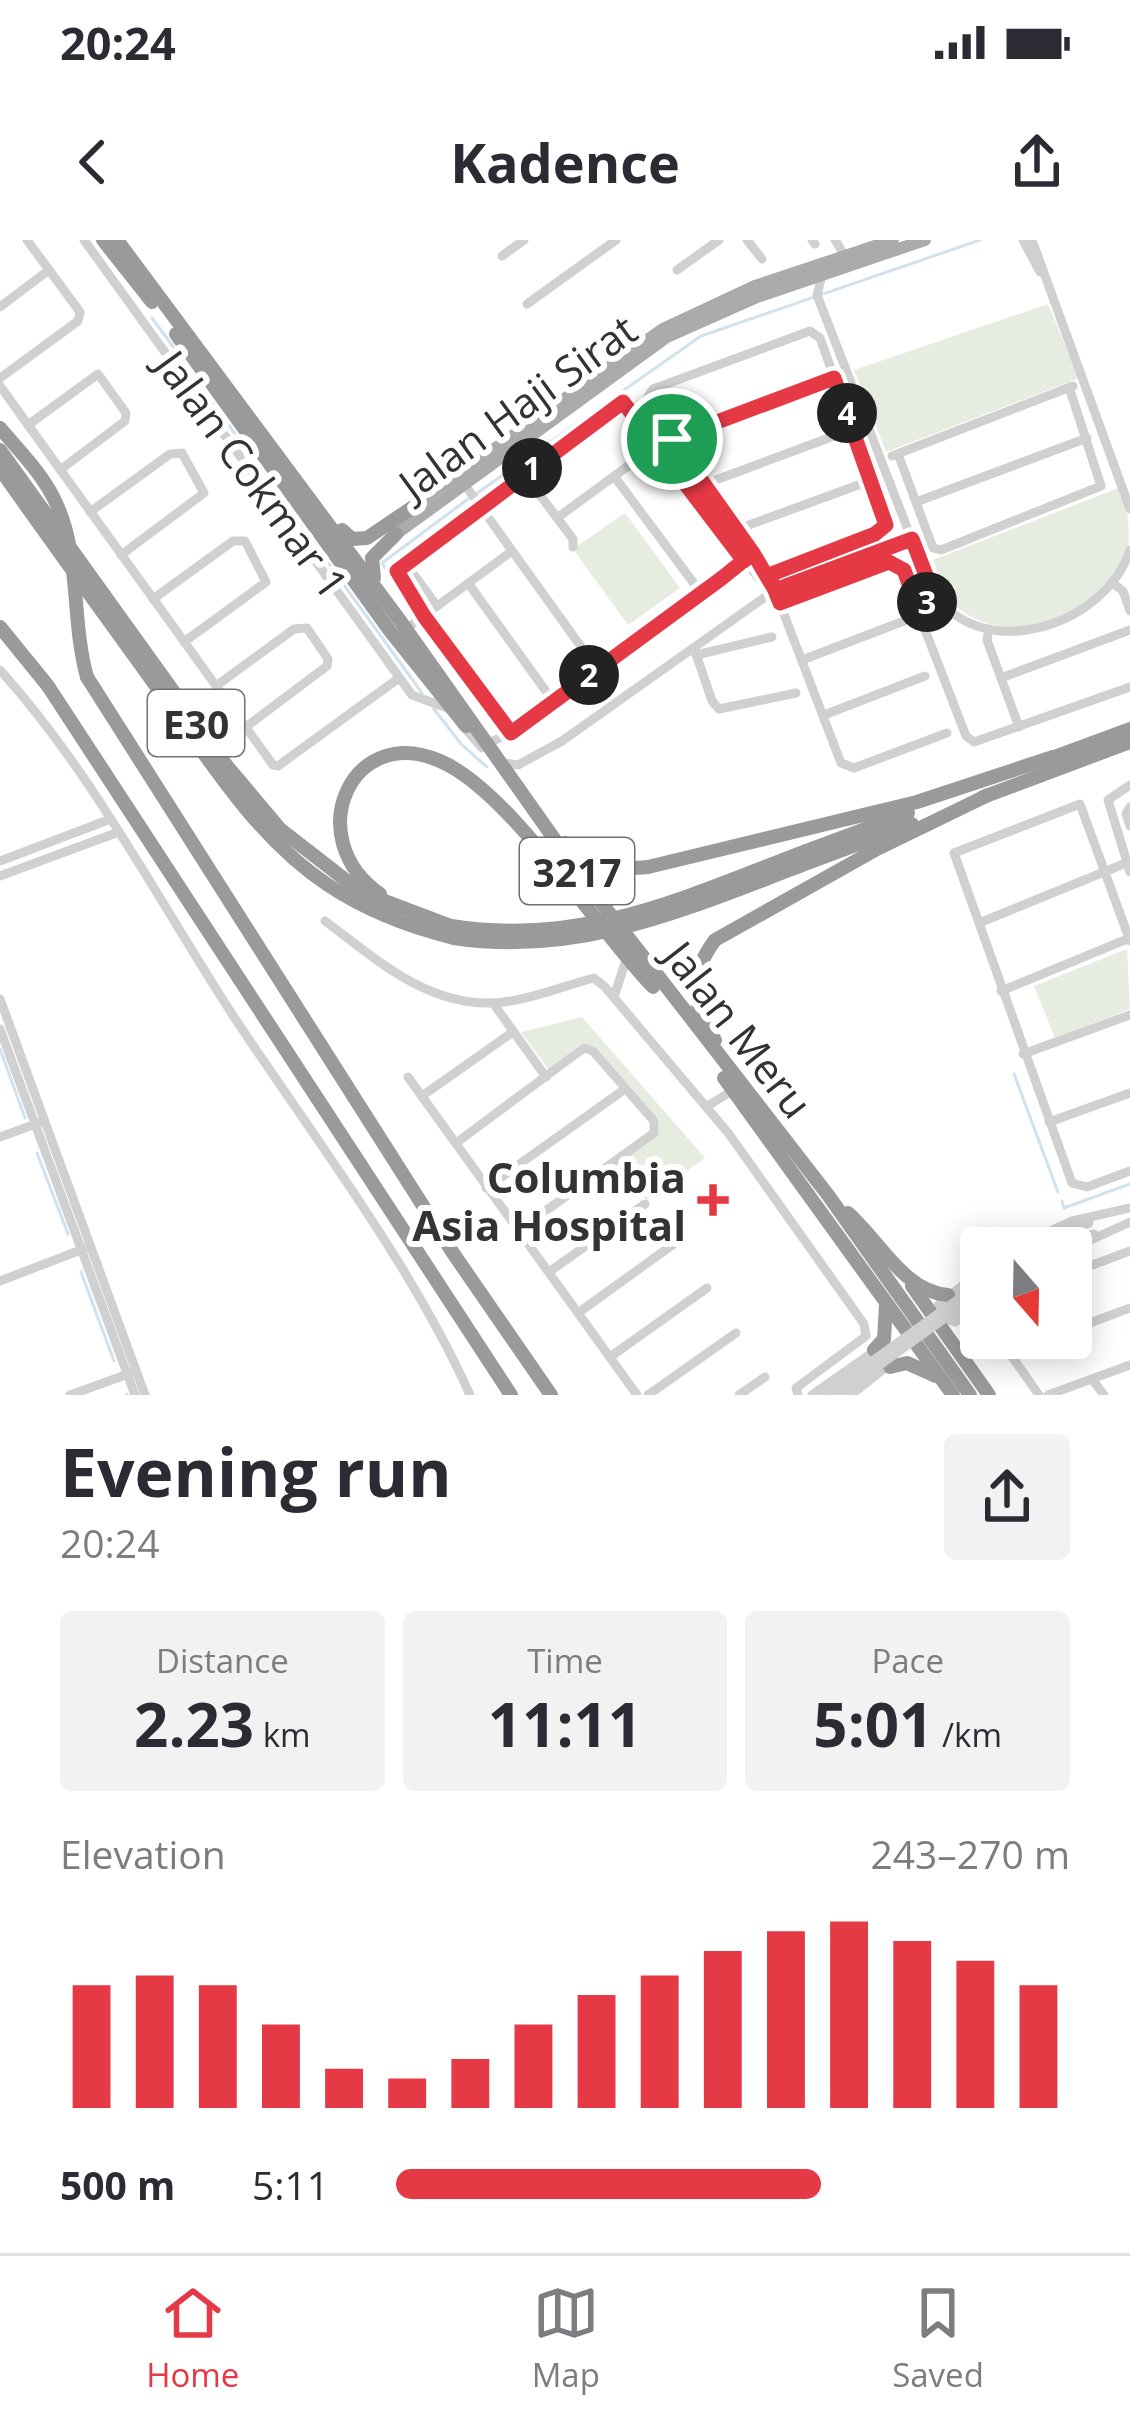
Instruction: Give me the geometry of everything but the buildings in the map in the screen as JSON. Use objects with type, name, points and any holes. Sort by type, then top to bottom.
[{"type":"highway","name":"Jalan Meru","points":[[114,240],[156,307],[279,465]]},
{"type":"highway","name":"Jalan Meru","points":[[114,240],[279,465],[342,567],[433,683],[498,740],[504,764],[524,793],[953,1395]]},
{"type":"highway","points":[[0,428],[45,483],[63,520],[72,567],[74,629],[86,677],[395,1163],[551,1394]]},
{"type":"highway","name":"E30","points":[[0,450],[227,766],[280,830],[361,892],[453,932]]},
{"type":"highway","points":[[279,465],[355,541],[419,503]]},
{"type":"highway","points":[[279,465],[353,559],[433,683]]},
{"type":"highway","name":"E30","points":[[0,470],[220,776],[273,838],[326,884],[404,924],[521,945],[587,939],[1130,729]]},
{"type":"highway","points":[[395,534],[374,554],[370,571],[404,625]]},
{"type":"highway","name":"Jalan Meru","points":[[353,559],[498,740],[652,987],[828,1195],[974,1395]]},
{"type":"highway","points":[[0,627],[48,686],[511,1395]]},
{"type":"highway","name":"E30","points":[[809,856],[1130,742]]},
{"type":"highway","points":[[453,932],[379,893],[355,873],[343,853],[338,827],[342,801],[355,778],[384,758],[423,755],[469,778],[551,866],[652,987]]},
{"type":"highway","points":[[524,793],[568,848],[594,864],[628,869],[917,802],[1053,758]]},
{"type":"highway","points":[[740,1090],[694,996],[701,959],[715,940],[877,849],[988,795]]},
{"type":"highway","points":[[828,1195],[902,1272],[989,1395]]},
{"type":"highway","points":[[902,1272],[926,1290],[948,1294]]},
{"type":"highway","points":[[874,1350],[884,1339],[885,1302]]},
{"type":"highway","name":"Jalan Meru","points":[[930,1324],[974,1395]]},
{"type":"highway","points":[[890,1367],[907,1363],[940,1378]]},
{"type":"main road","name":"Jalan Haji Sirat","points":[[848,261],[892,240]]},
{"type":"main road","name":"Jalan Haji Sirat","points":[[353,559],[419,503],[663,329],[820,270],[925,240]]},
{"type":"main road","points":[[826,241],[866,249]]},
{"type":"main road","points":[[820,270],[831,251],[826,241]]},
{"type":"main road","name":"Jalan Haji Sirat","points":[[353,559],[473,496],[667,338],[820,270]]},
{"type":"street","points":[[27,240],[80,312],[77,321],[0,382],[246,728],[278,766],[399,678]]},
{"type":"street","name":"Jalan Cokmar 1","points":[[84,240],[412,695],[444,704],[498,740]]},
{"type":"street","points":[[502,256],[524,240]]},
{"type":"street","points":[[527,304],[616,240]]},
{"type":"street","points":[[677,270],[718,240]]},
{"type":"street","points":[[747,240],[762,260]]},
{"type":"street","points":[[1028,240],[1130,509]]},
{"type":"street","points":[[826,241],[848,261]]},
{"type":"street","points":[[0,307],[49,270]]},
{"type":"street","points":[[820,270],[818,299],[934,596],[957,616],[989,629],[1018,632],[1051,624],[1096,602],[1114,584],[1130,550]]},
{"type":"street","points":[[794,285],[818,299]]},
{"type":"street","points":[[141,319],[156,307]]},
{"type":"street","points":[[749,557],[738,529],[672,439],[646,400],[647,393],[806,331],[814,332],[887,521],[884,529],[764,577]]},
{"type":"street","points":[[182,373],[197,362]]},
{"type":"street","points":[[28,425],[98,374],[126,412],[125,421],[60,470]]},
{"type":"street","points":[[672,439],[834,378]]},
{"type":"street","points":[[882,460],[1083,382]]},
{"type":"street","points":[[898,454],[933,548],[941,550],[1097,490],[1102,480],[1069,388]]},
{"type":"street","points":[[401,567],[473,496],[524,474],[623,402],[775,590],[841,763],[849,769],[946,733]]},
{"type":"street","points":[[705,484],[853,429]]},
{"type":"street","points":[[916,502],[1087,438]]},
{"type":"street","points":[[556,518],[658,444]]},
{"type":"street","points":[[90,512],[170,454],[182,453],[203,485],[201,496],[122,555]]},
{"type":"street","points":[[1113,464],[1130,458]]},
{"type":"street","points":[[524,474],[573,539],[573,547]]},
{"type":"street","points":[[614,476],[701,593]]},
{"type":"street","points":[[738,529],[872,480]]},
{"type":"street","points":[[473,496],[597,669]]},
{"type":"street","points":[[504,764],[518,765],[536,757],[695,651],[775,590],[912,539]]},
{"type":"street","points":[[153,599],[233,541],[244,542],[266,574],[263,585],[184,642]]},
{"type":"street","points":[[404,625],[424,616],[512,550]]},
{"type":"street","points":[[401,567],[424,616],[498,740],[749,557]]},
{"type":"street","points":[[780,603],[896,562],[904,570],[966,736],[982,741],[1130,686]]},
{"type":"street","points":[[401,567],[437,606]]},
{"type":"street","points":[[468,583],[553,701]]},
{"type":"street","points":[[1114,584],[1123,591],[1130,611]]},
{"type":"street","points":[[918,609],[934,596]]},
{"type":"street","points":[[802,660],[904,621]]},
{"type":"street","points":[[216,686],[294,629],[307,628],[328,659],[324,670],[246,728]]},
{"type":"street","points":[[989,629],[987,640],[1019,727]]},
{"type":"street","points":[[1000,678],[1130,630]]},
{"type":"street","points":[[695,651],[772,637]]},
{"type":"street","points":[[695,651],[719,709],[796,693]]},
{"type":"street","points":[[0,670],[108,820],[448,1345],[470,1395]]},
{"type":"street","points":[[824,715],[925,676]]},
{"type":"street","points":[[426,701],[435,696],[433,683]]},
{"type":"street","points":[[979,923],[1106,871],[1128,867],[1108,808],[1113,792],[1130,785]]},
{"type":"street","points":[[1001,991],[1130,940],[1078,803],[956,851],[1001,991],[1023,1054],[1075,1186],[1087,1187],[1130,1171]]},
{"type":"street","points":[[1129,809],[1130,826]]},
{"type":"street","points":[[0,861],[108,820]]},
{"type":"street","points":[[0,876],[116,833]]},
{"type":"street","points":[[325,921],[403,979],[440,997],[493,1003],[594,978],[614,997],[729,1134],[866,1330],[860,1342],[796,1388],[799,1395]]},
{"type":"street","points":[[614,997],[626,960]]},
{"type":"street","points":[[0,999],[40,1122],[132,1372],[145,1395]]},
{"type":"street","points":[[493,1003],[545,1077]]},
{"type":"street","points":[[1023,1054],[1130,1015]]},
{"type":"street","points":[[0,1029],[40,1122]]},
{"type":"street","points":[[422,1096],[513,1032]]},
{"type":"street","points":[[455,1143],[584,1048],[593,1051],[654,1121],[654,1133],[519,1230]]},
{"type":"street","points":[[408,1077],[637,1395]]},
{"type":"street","points":[[486,1188],[625,1089]]},
{"type":"street","points":[[707,1106],[740,1090]]},
{"type":"street","points":[[1049,1122],[1130,1093]]},
{"type":"street","points":[[0,1137],[40,1122]]},
{"type":"street","points":[[549,1272],[645,1204]]},
{"type":"street","points":[[1079,1227],[1130,1208]]},
{"type":"street","points":[[1059,1227],[1106,1216]]},
{"type":"street","points":[[1092,1235],[1130,1222]]},
{"type":"street","points":[[1092,1238],[1111,1229]]},
{"type":"street","points":[[578,1313],[675,1243]]},
{"type":"street","points":[[0,1281],[87,1248]]},
{"type":"street","points":[[1092,1266],[1130,1252]]},
{"type":"street","points":[[960,1286],[938,1305],[949,1322],[960,1315]]},
{"type":"street","points":[[610,1357],[707,1288]]},
{"type":"street","points":[[825,1395],[960,1303]]},
{"type":"street","points":[[1092,1319],[1130,1308]]},
{"type":"street","points":[[838,1395],[930,1324]]},
{"type":"street","points":[[648,1395],[736,1333]]},
{"type":"street","points":[[812,1395],[874,1350],[887,1354],[890,1367],[850,1395]]},
{"type":"street","points":[[1014,1359],[1043,1395],[1130,1366]]},
{"type":"street","points":[[70,1395],[132,1372]]},
{"type":"street","points":[[132,1372],[135,1395]]},
{"type":"street","points":[[739,1395],[765,1377]]},
{"type":"street","points":[[1092,1379],[1104,1395]]},
{"type":"shaded area","points":[[1048,304],[1079,378],[886,452],[854,370]]},
{"type":"shaded area","points":[[1121,487],[1128,551],[1111,582],[1088,605],[1059,621],[1029,628],[998,626],[969,615],[944,594],[925,563]]},
{"type":"shaded area","points":[[625,513],[680,588],[628,625],[573,549]]},
{"type":"shaded area","points":[[1127,949],[1130,1009],[1055,1038],[1034,986]]},
{"type":"shaded area","points":[[582,1017],[705,1158],[646,1200],[620,1163],[658,1134],[659,1120],[596,1047],[582,1043],[549,1070],[521,1032]]},
{"type":"waterway","points":[[476,494],[701,336],[980,240]]},
{"type":"waterway","points":[[152,318],[183,360]]},
{"type":"waterway","points":[[191,373],[422,693]]},
{"type":"waterway","points":[[413,612],[382,563],[468,499]]},
{"type":"waterway","points":[[422,625],[501,733]]},
{"type":"waterway","points":[[434,709],[461,744],[487,767]]},
{"type":"waterway","points":[[0,1049],[25,1118]]},
{"type":"waterway","points":[[1014,1074],[1058,1192]]},
{"type":"waterway","points":[[37,1153],[68,1234]]},
{"type":"waterway","points":[[1062,1201],[1064,1208],[1130,1184]]},
{"type":"waterway","points":[[81,1272],[114,1361]]},
{"type":"place","name":"Columbia Asia Hospital","points":[[713,1200]]},
{"type":"route","points":[[672,439],[753,553],[744,561],[623,402],[397,571],[424,616],[511,733],[722,578],[744,561],[753,553],[775,590],[912,539],[934,596],[918,609],[904,570],[889,562],[780,603],[775,590],[769,575],[875,534],[887,521],[834,378],[672,439]]}]
